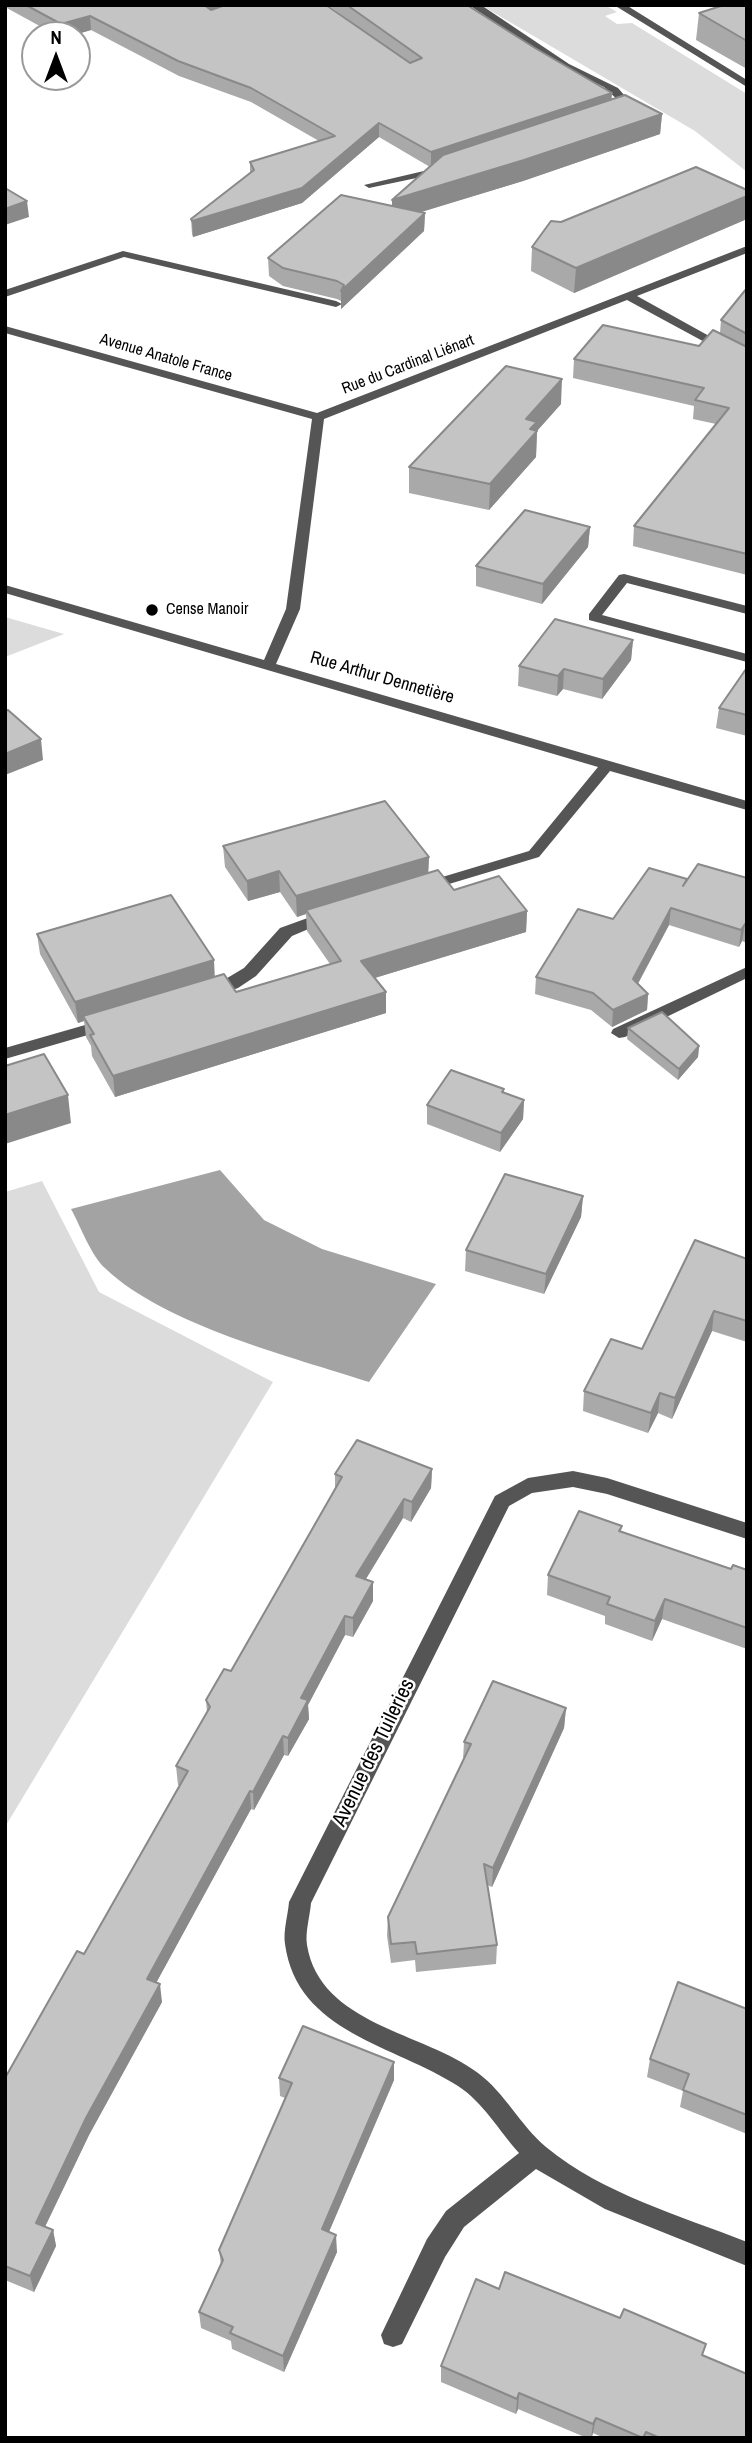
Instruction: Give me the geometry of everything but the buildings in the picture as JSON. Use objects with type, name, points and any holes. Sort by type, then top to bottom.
[{"type":"street","points":[[474,5],[568,67],[596,79],[621,95],[626,103],[619,112],[602,118]]},
{"type":"street","points":[[620,5],[747,84]]},
{"type":"street","points":[[369,185],[418,177],[451,166]]},
{"type":"street","name":"Rue du Cardinal Liénart","points":[[318,417],[747,249]]},
{"type":"street","points":[[5,294],[124,254],[336,304]]},
{"type":"street","points":[[628,296],[747,362]]},
{"type":"street","name":"Avenue Anatole France","points":[[5,329],[318,417]]},
{"type":"street","points":[[269,666],[293,609],[318,417]]},
{"type":"street","points":[[747,610],[624,578],[594,617],[747,658]]},
{"type":"street","name":"Rue Arthur Dennetière","points":[[5,589],[747,806]]},
{"type":"street","points":[[411,891],[534,854],[607,765]]},
{"type":"street","points":[[191,999],[241,978],[286,932],[303,923],[344,911]]},
{"type":"street","points":[[619,1032],[747,972]]},
{"type":"street","points":[[5,1054],[125,1018]]},
{"type":"street","name":"Avenue des Tuileries","points":[[747,1531],[607,1486],[573,1479],[528,1486],[502,1501],[300,1902],[295,1922],[295,1942],[302,1968],[328,2008],[351,2023],[467,2079],[492,2100],[536,2154],[584,2187],[747,2254]]},
{"type":"street","points":[[393,2335],[436,2248],[455,2219],[536,2154]]},
{"type":"shaded area","points":[[481,5],[605,5],[617,12],[605,16],[617,24],[632,23],[747,94],[747,172],[695,131]]},
{"type":"shaded area","points":[[5,617],[64,634],[5,657]]},
{"type":"shaded area","points":[[220,1170],[264,1220],[322,1249],[436,1284],[369,1382],[231,1337],[161,1307],[131,1289],[106,1269],[91,1249],[71,1209]]},
{"type":"shaded area","points":[[42,1181],[99,1292],[273,1382],[5,1827],[5,1192]]},
{"type":"place","name":"Cense Manoir","points":[[152,610]]}]
